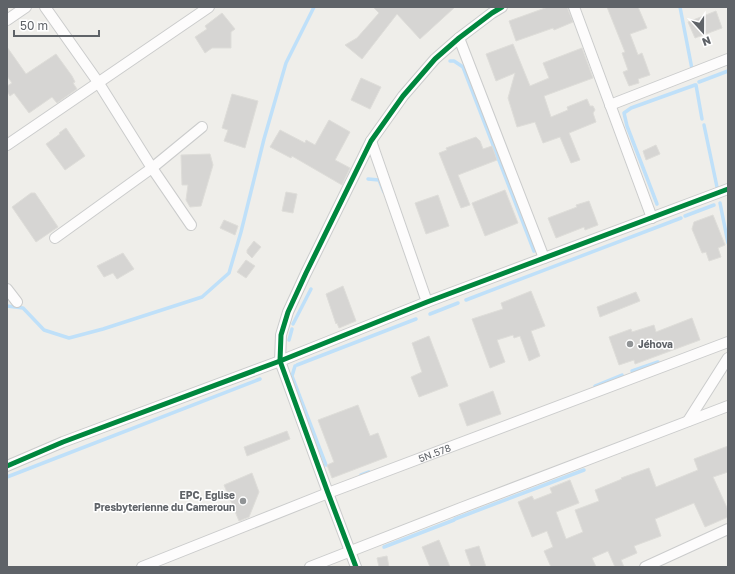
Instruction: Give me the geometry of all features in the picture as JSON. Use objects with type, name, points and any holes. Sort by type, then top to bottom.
[{"type":"street","points":[[7,20],[26,7]]},
{"type":"street","points":[[45,7],[98,82],[152,168],[191,225]]},
{"type":"street","points":[[7,145],[209,7]]},
{"type":"street","points":[[356,567],[280,361],[281,335],[288,312],[306,272],[371,141],[403,96],[435,59],[459,38],[502,7]]},
{"type":"street","points":[[574,7],[652,218]]},
{"type":"street","points":[[459,38],[544,258]]},
{"type":"street","points":[[610,105],[728,59]]},
{"type":"street","points":[[55,238],[152,168],[202,127]]},
{"type":"street","points":[[371,141],[427,302]]},
{"type":"street","points":[[7,466],[63,442],[280,361],[427,302],[728,189]]},
{"type":"street","points":[[7,289],[17,302]]},
{"type":"street","name":"5N.578","points":[[142,567],[328,493],[728,342]]},
{"type":"street","points":[[688,421],[728,358]]},
{"type":"street","points":[[310,567],[728,406]]},
{"type":"street","points":[[645,567],[728,529]]},
{"type":"building","points":[[373,7],[455,7],[420,39],[397,14],[362,59],[345,45],[357,38],[379,13]]},
{"type":"building","points":[[548,7],[567,7],[573,22],[554,30],[553,28],[516,41],[509,21]]},
{"type":"building","points":[[607,7],[638,7],[647,28],[630,34],[638,55],[642,53],[650,75],[638,79],[639,83],[629,86],[623,72],[628,70],[622,53],[625,52]]},
{"type":"building","points":[[716,11],[722,28],[695,38],[688,22]]},
{"type":"building","points":[[222,13],[235,29],[231,32],[231,48],[212,48],[205,53],[195,37],[207,29],[205,26]]},
{"type":"building","points":[[513,44],[530,86],[549,78],[543,63],[582,48],[593,78],[544,96],[551,117],[568,110],[567,107],[587,99],[590,106],[593,106],[595,110],[593,113],[596,122],[569,133],[580,160],[571,163],[560,137],[543,143],[535,122],[517,127],[508,98],[515,73],[496,81],[486,54]]},
{"type":"building","points":[[7,47],[26,74],[56,54],[72,76],[75,82],[73,83],[77,89],[57,103],[52,97],[29,113],[14,93],[10,96],[7,91],[7,86],[12,83],[7,76]]},
{"type":"building","points":[[361,78],[381,87],[370,109],[351,100]]},
{"type":"building","points":[[232,94],[258,101],[245,148],[224,141],[228,130],[222,128]]},
{"type":"building","points":[[329,120],[350,132],[335,160],[350,168],[342,185],[292,156],[291,158],[270,147],[280,130],[305,143],[306,140],[315,145]]},
{"type":"building","points":[[66,128],[85,156],[65,170],[46,144]]},
{"type":"building","points":[[476,137],[480,141],[483,149],[492,146],[497,160],[458,175],[470,205],[461,208],[439,153],[447,150],[446,148]]},
{"type":"building","points":[[656,145],[660,154],[646,160],[643,151]]},
{"type":"building","points":[[210,154],[213,165],[201,206],[190,207],[186,200],[188,185],[182,185],[181,155]]},
{"type":"building","points":[[505,190],[518,223],[485,236],[472,203]]},
{"type":"building","points":[[286,192],[297,194],[293,213],[282,211]]},
{"type":"building","points":[[31,193],[35,193],[58,227],[36,242],[12,207]]},
{"type":"building","points":[[438,195],[449,226],[426,234],[415,203]]},
{"type":"building","points":[[589,201],[598,225],[585,230],[584,227],[556,238],[548,218],[577,207],[576,205]]},
{"type":"building","points":[[713,215],[725,245],[718,248],[721,257],[709,261],[706,252],[702,253],[692,229],[694,222]]},
{"type":"building","points":[[224,220],[238,226],[235,235],[220,228]]},
{"type":"building","points":[[254,241],[261,247],[252,258],[247,253],[247,250]]},
{"type":"building","points":[[123,253],[134,269],[117,279],[113,273],[104,277],[97,266]]},
{"type":"building","points":[[246,260],[255,266],[246,278],[237,272]]},
{"type":"building","points":[[343,286],[356,321],[339,328],[337,323],[336,324],[326,294]]},
{"type":"building","points":[[531,291],[545,326],[531,331],[540,356],[529,361],[520,336],[514,338],[513,335],[497,340],[505,362],[490,368],[472,319],[503,309],[501,303]]},
{"type":"building","points":[[636,292],[640,301],[600,317],[597,307]]},
{"type":"building","points":[[692,318],[700,340],[635,364],[634,360],[619,365],[609,337],[631,329],[632,332],[654,325],[656,332]]},
{"type":"building","points":[[429,336],[448,386],[419,397],[411,377],[422,372],[412,343]]},
{"type":"building","points":[[493,391],[501,414],[467,426],[459,404]]},
{"type":"building","points":[[358,405],[370,436],[378,433],[387,457],[332,478],[327,465],[334,462],[318,420]]},
{"type":"building","points":[[287,431],[290,439],[247,456],[244,447]]},
{"type":"building","points":[[728,446],[728,472],[713,477],[728,510],[728,517],[705,527],[694,503],[655,519],[661,536],[634,546],[637,553],[621,560],[624,567],[615,567],[608,551],[592,558],[596,567],[551,567],[544,551],[553,547],[547,531],[532,537],[518,502],[532,496],[534,500],[552,493],[550,488],[570,480],[579,503],[556,512],[566,539],[583,532],[575,510],[599,501],[595,490],[622,479],[621,478],[649,468],[656,487],[698,470],[694,459]]},
{"type":"building","name":"EPC, Eglise Presbyterienne du Cameroun","points":[[252,473],[259,492],[249,517],[239,521],[224,485]]},
{"type":"building","points":[[439,540],[450,567],[430,567],[422,547]]},
{"type":"building","points":[[479,546],[486,567],[471,567],[465,550]]},
{"type":"building","points":[[387,556],[389,567],[379,567],[377,558]]},
{"type":"waterway","points":[[7,306],[23,308],[44,330],[69,338],[103,329],[202,297],[229,273],[241,232],[264,139],[286,63],[314,7]]},
{"type":"waterway","points":[[680,7],[692,69]]},
{"type":"waterway","points":[[450,61],[454,61],[463,67],[534,251]]},
{"type":"waterway","points":[[699,82],[728,71]]},
{"type":"waterway","points":[[657,204],[627,126],[624,113],[631,108],[695,85]]},
{"type":"waterway","points":[[696,85],[702,119]]},
{"type":"waterway","points":[[704,125],[717,187]]},
{"type":"waterway","points":[[368,179],[379,180],[384,192]]},
{"type":"waterway","points":[[720,203],[728,243]]},
{"type":"waterway","points":[[685,216],[714,205]]},
{"type":"waterway","points":[[466,300],[681,218]]},
{"type":"waterway","points":[[293,324],[311,289]]},
{"type":"waterway","points":[[430,314],[458,303]]},
{"type":"waterway","points":[[297,365],[416,319]]},
{"type":"waterway","points":[[289,340],[292,329]]},
{"type":"waterway","points":[[632,371],[658,362]]},
{"type":"waterway","points":[[295,366],[292,376],[326,465]]},
{"type":"waterway","points":[[595,386],[622,375]]},
{"type":"waterway","points":[[7,477],[260,379]]},
{"type":"waterway","points":[[455,519],[584,470]]},
{"type":"waterway","points":[[361,475],[369,472]]},
{"type":"waterway","points":[[384,547],[454,520]]},
{"type":"cycle path","points":[[356,567],[280,361],[281,335],[288,312],[306,273],[371,141],[403,96],[435,59],[459,38],[502,7]]},
{"type":"cycle path","points":[[7,466],[63,442],[280,361],[427,302],[728,189]]},
{"type":"place","name":"Jéhova","points":[[630,344]]},
{"type":"place","name":"EPC, Eglise Presbyterienne du Cameroun","points":[[243,501]]}]
